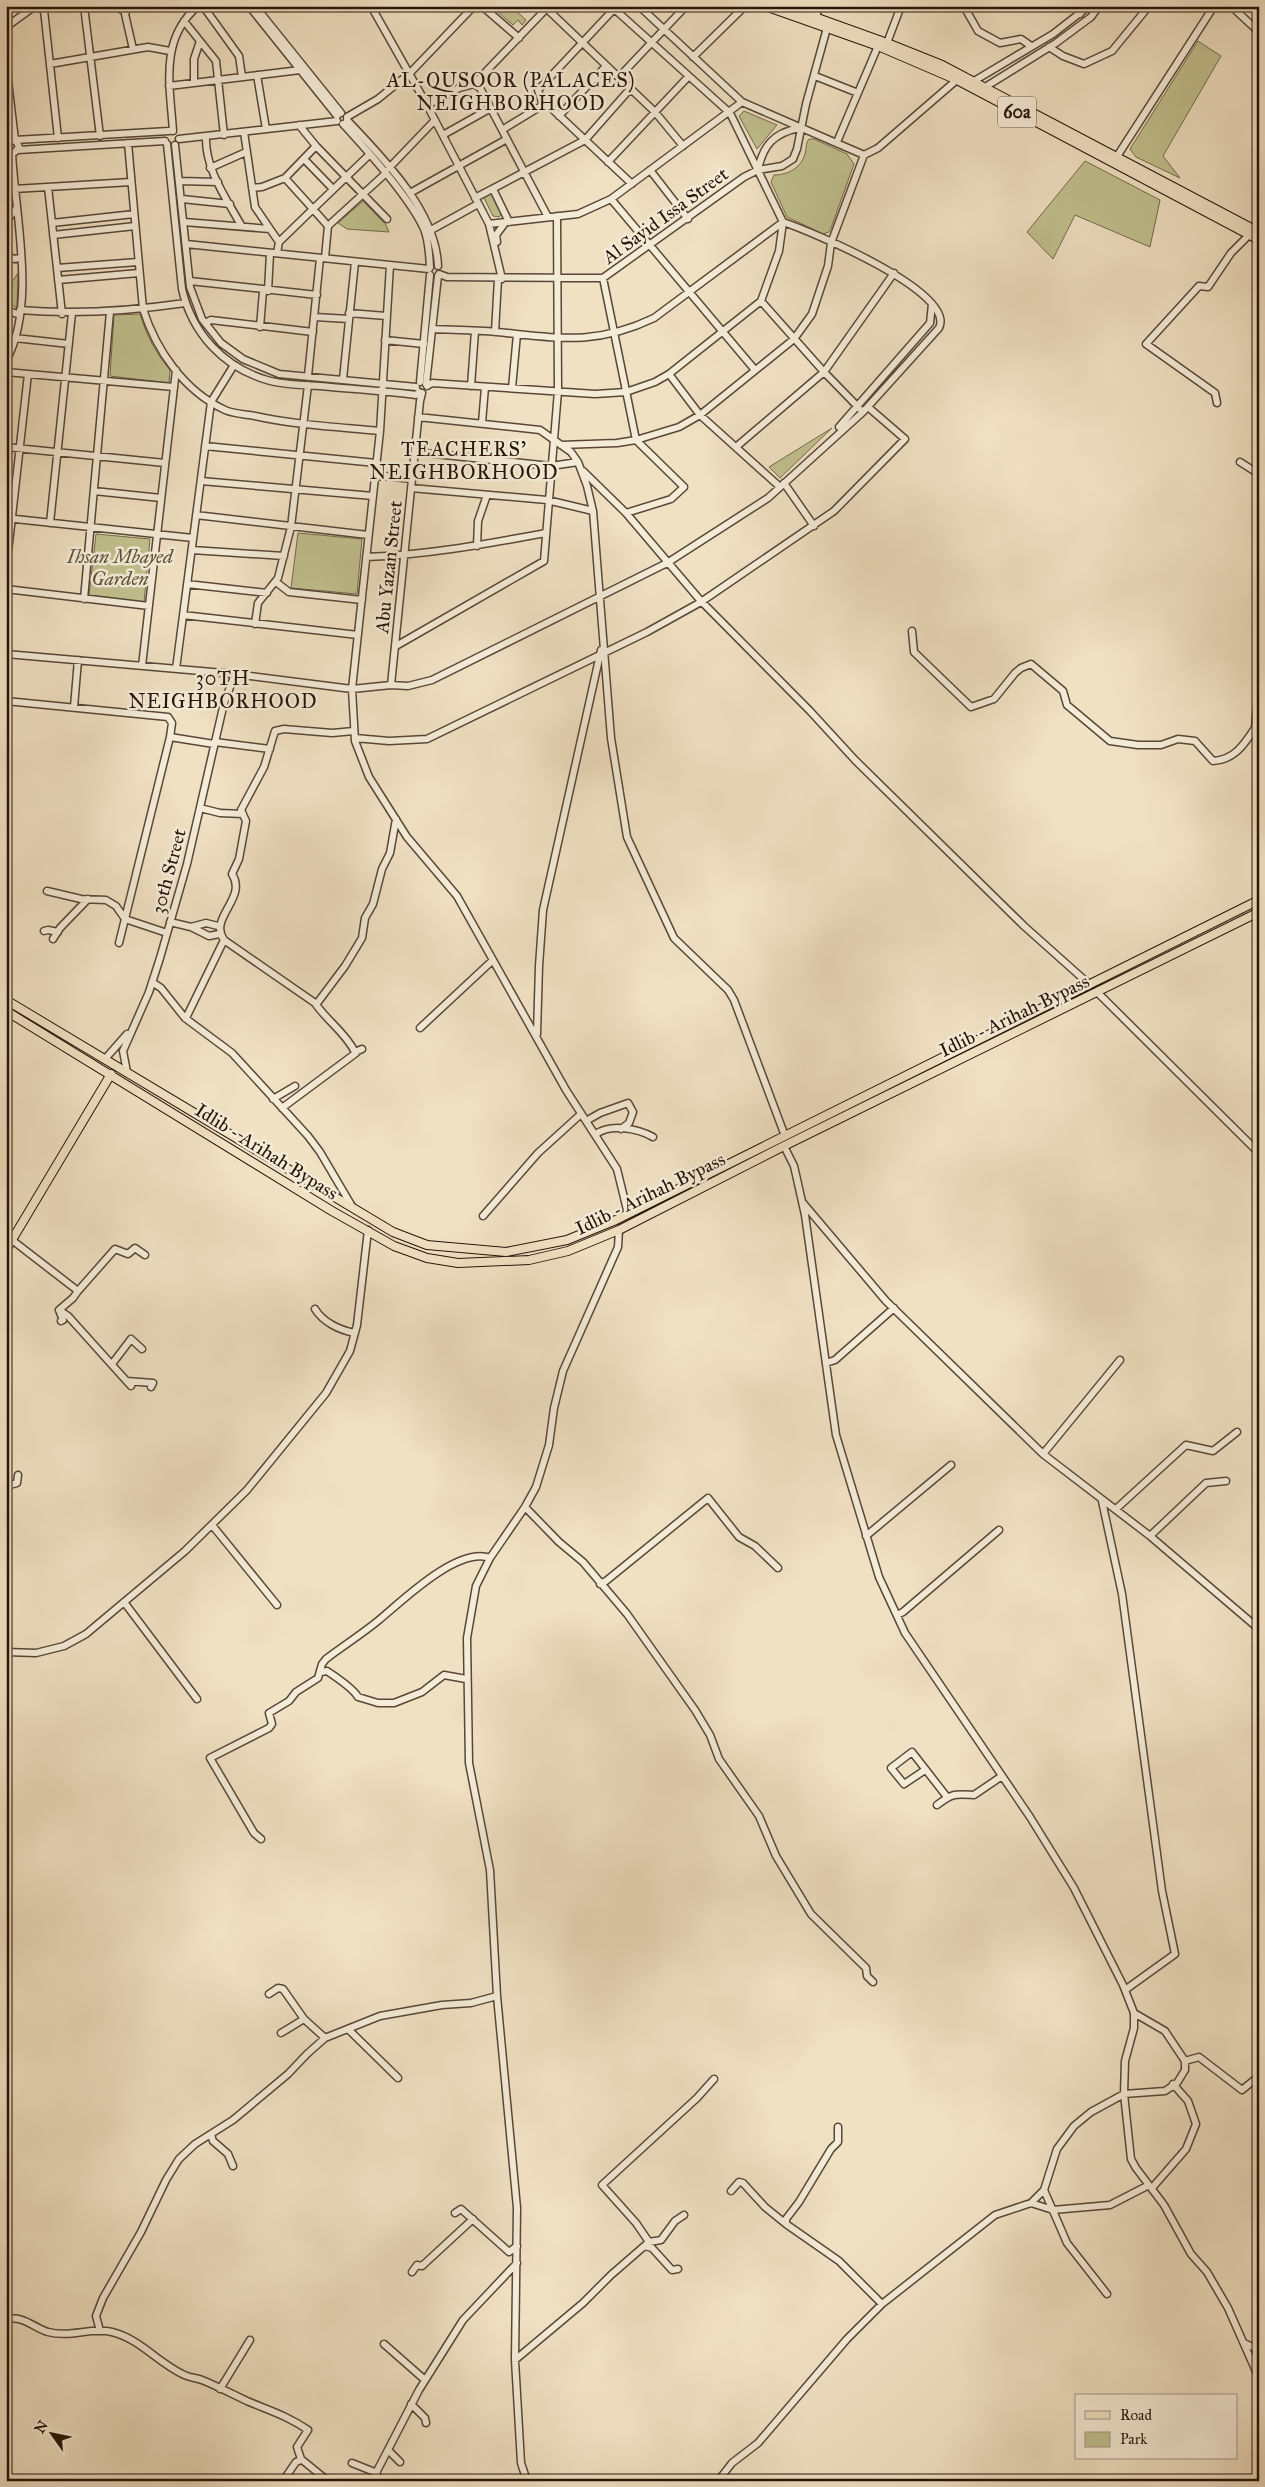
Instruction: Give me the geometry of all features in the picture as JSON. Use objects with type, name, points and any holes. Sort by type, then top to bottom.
[{"type":"main road","name":"60a","points":[[765,6],[887,43],[982,89],[1259,232]]},
{"type":"main road","name":"60a","points":[[784,6],[808,10],[814,20],[827,28],[959,78]]},
{"type":"main road","name":"60a","points":[[982,89],[1099,157],[1259,240]]},
{"type":"main road","name":"Idlib - Arihah Bypass","points":[[6,1000],[393,1232],[428,1245],[506,1252],[568,1240],[628,1214],[1259,900]]},
{"type":"main road","name":"Idlib - Arihah Bypass","points":[[6,1011],[151,1098],[332,1211],[394,1246],[426,1258],[458,1263],[529,1260],[568,1251],[619,1230],[784,1146],[1259,912]]},
{"type":"main road","points":[[1067,995],[1072,1004]]},
{"type":"main road","points":[[6,1250],[111,1074]]},
{"type":"main road","points":[[151,1098],[156,1090]]},
{"type":"main road","points":[[703,1176],[707,1185]]},
{"type":"street","points":[[6,27],[35,6],[44,10],[58,138]]},
{"type":"street","points":[[84,6],[100,136]]},
{"type":"street","points":[[115,6],[127,9],[133,49]]},
{"type":"street","points":[[171,131],[170,51],[178,29],[198,6]]},
{"type":"street","points":[[202,6],[239,56],[242,77]]},
{"type":"street","points":[[249,6],[300,70],[387,171],[414,210],[424,230],[429,249],[430,270],[422,387]]},
{"type":"street","points":[[171,131],[164,136],[185,303],[195,326],[208,343],[234,364],[267,380],[416,395],[422,387],[440,269],[431,230],[425,216],[410,193],[369,154],[255,6]]},
{"type":"street","points":[[371,6],[410,73],[459,165],[489,224],[497,253]]},
{"type":"street","points":[[474,6],[410,73],[378,99],[342,118],[177,142],[128,143],[15,152],[6,143],[15,140],[171,131],[177,134],[177,142],[180,180],[190,281],[202,319],[221,343],[243,359],[279,374],[422,387],[432,383],[594,394],[626,392],[655,382],[669,374],[724,332],[761,301],[779,251],[783,222],[758,170]]},
{"type":"street","points":[[482,6],[519,38]]},
{"type":"street","points":[[639,6],[742,102],[864,154]]},
{"type":"street","points":[[619,77],[686,6]]},
{"type":"street","points":[[693,57],[745,6]]},
{"type":"street","points":[[814,20],[817,6]]},
{"type":"street","points":[[887,43],[901,6]]},
{"type":"street","points":[[967,6],[966,10],[978,32],[1000,43],[1021,39],[1031,46]]},
{"type":"street","points":[[1076,6],[1080,14]]},
{"type":"street","points":[[970,83],[1031,46],[1090,6]]},
{"type":"street","points":[[982,89],[1049,47],[1091,17],[1099,6]]},
{"type":"street","points":[[1049,47],[1063,56],[1084,64],[1112,51],[1149,6]]},
{"type":"street","points":[[1116,158],[1214,6]]},
{"type":"street","points":[[1231,6],[1259,32]]},
{"type":"street","points":[[427,105],[459,88],[474,84],[519,38],[545,7],[655,112],[684,146]]},
{"type":"street","points":[[543,105],[538,90],[612,8],[730,113]]},
{"type":"street","points":[[184,21],[216,61],[224,135]]},
{"type":"street","points":[[800,127],[827,28]]},
{"type":"street","points":[[194,83],[194,59],[200,41]]},
{"type":"street","points":[[838,142],[878,46]]},
{"type":"street","points":[[50,64],[148,47],[170,51]]},
{"type":"street","points":[[6,64],[15,140],[18,144],[15,152],[11,187],[16,209],[24,292],[15,338],[7,356]]},
{"type":"street","points":[[559,116],[606,66]]},
{"type":"street","points":[[169,86],[300,70]]},
{"type":"street","points":[[257,75],[266,130]]},
{"type":"street","points":[[608,162],[688,76]]},
{"type":"street","points":[[815,76],[858,93]]},
{"type":"street","points":[[561,445],[601,444],[636,440],[679,427],[700,415],[794,339],[812,314],[828,266],[831,243],[864,154],[878,148],[959,78]]},
{"type":"street","points":[[474,84],[480,88],[548,217]]},
{"type":"street","points":[[431,230],[493,189],[585,140],[630,89]]},
{"type":"street","points":[[489,224],[578,214],[612,199],[730,113],[742,102]]},
{"type":"street","points":[[502,130],[543,105],[549,106],[632,184]]},
{"type":"street","points":[[443,135],[491,108]]},
{"type":"street","name":"Al Sayid Issa Street","points":[[730,113],[758,170]]},
{"type":"street","points":[[308,376],[312,332],[328,226],[364,194],[435,120]]},
{"type":"street","points":[[299,125],[316,146],[347,176],[386,219]]},
{"type":"street","name":"Al Sayid Issa Street","points":[[430,270],[447,277],[500,279],[603,278],[688,219],[744,177],[758,170],[782,166],[792,159],[797,149],[800,127],[774,136],[761,155],[758,170]]},
{"type":"street","points":[[244,132],[255,207],[279,242]]},
{"type":"street","points":[[206,137],[206,152],[210,168],[241,225]]},
{"type":"street","points":[[410,193],[507,139]]},
{"type":"street","points":[[128,143],[138,272],[143,309],[149,326],[164,355],[184,381],[211,402],[227,410],[270,420],[380,431]]},
{"type":"street","points":[[252,188],[262,187],[285,178],[316,146]]},
{"type":"street","points":[[210,168],[246,152]]},
{"type":"street","points":[[260,327],[274,253],[279,242],[369,154]]},
{"type":"street","points":[[304,159],[334,189]]},
{"type":"street","points":[[650,170],[688,219]]},
{"type":"street","points":[[285,178],[328,226]]},
{"type":"street","points":[[180,180],[218,182]]},
{"type":"street","points":[[11,187],[48,187],[131,182]]},
{"type":"street","points":[[48,187],[62,314]]},
{"type":"street","points":[[493,189],[507,223]]},
{"type":"street","points":[[182,199],[230,204]]},
{"type":"street","points":[[612,199],[755,370]]},
{"type":"street","points":[[6,221],[16,209]]},
{"type":"street","points":[[52,223],[134,214]]},
{"type":"street","points":[[396,646],[544,561],[547,500],[558,391],[556,216]]},
{"type":"street","points":[[184,222],[270,228]]},
{"type":"street","points":[[6,654],[235,674],[352,689],[391,685],[408,686],[432,680],[667,563],[768,498],[865,409],[939,328],[942,322],[940,313],[932,304],[894,273],[783,222]]},
{"type":"street","points":[[432,328],[495,332],[557,339],[615,333],[634,328],[654,318],[783,222]]},
{"type":"street","points":[[495,332],[500,279],[496,235],[507,223]]},
{"type":"street","points":[[53,235],[134,226]]},
{"type":"street","points":[[1217,403],[1215,393],[1146,344],[1199,286],[1208,287],[1231,253],[1249,235]]},
{"type":"street","points":[[186,244],[430,270]]},
{"type":"street","points":[[6,254],[13,259],[21,258]]},
{"type":"street","points":[[57,268],[138,262]]},
{"type":"street","points":[[343,379],[355,262]]},
{"type":"street","points":[[390,265],[380,431],[352,689],[354,734],[369,777],[418,851],[457,896],[482,944],[586,1121],[617,1169],[628,1214]]},
{"type":"street","points":[[430,270],[433,265],[438,266]]},
{"type":"street","points":[[58,280],[138,272]]},
{"type":"street","points":[[736,447],[824,372],[894,273]]},
{"type":"street","points":[[603,278],[636,440],[684,487],[671,499],[626,513]]},
{"type":"street","points":[[190,281],[317,296]]},
{"type":"street","points":[[186,1018],[221,937],[218,926],[237,888],[232,874],[239,859],[246,821],[241,810],[258,779],[275,731],[284,729],[354,734],[388,741],[427,739],[602,652],[647,632],[702,602],[834,511],[905,439],[865,409],[857,406],[761,301]]},
{"type":"street","points":[[6,310],[62,314],[110,312],[185,303]]},
{"type":"street","points":[[829,440],[930,323],[932,304]]},
{"type":"street","points":[[84,599],[106,380],[110,312]]},
{"type":"street","points":[[50,523],[72,313]]},
{"type":"street","points":[[315,316],[386,316]]},
{"type":"street","points":[[205,323],[211,320],[312,332]]},
{"type":"street","points":[[471,386],[475,331]]},
{"type":"street","points":[[512,388],[517,334]]},
{"type":"street","points":[[15,338],[69,344]]},
{"type":"street","points":[[385,340],[424,344]]},
{"type":"street","points":[[176,669],[211,402],[234,364]]},
{"type":"street","points":[[142,666],[176,370]]},
{"type":"street","points":[[6,372],[174,387]]},
{"type":"street","points":[[6,570],[9,519],[28,374]]},
{"type":"street","points":[[669,374],[700,415],[782,485],[814,526]]},
{"type":"street","points":[[255,624],[258,603],[276,582],[291,527],[297,490],[308,385]]},
{"type":"street","points":[[482,423],[485,386]]},
{"type":"street","name":"Abu Yazan Street","points":[[391,685],[422,387]]},
{"type":"street","points":[[418,417],[540,430],[571,452],[578,462],[593,511],[603,642],[602,652],[544,910],[539,966],[537,1035]]},
{"type":"street","points":[[205,446],[376,463]]},
{"type":"street","points":[[6,447],[165,463]]},
{"type":"street","points":[[414,452],[551,466],[578,462]]},
{"type":"street","points":[[1240,462],[1259,474]]},
{"type":"street","points":[[581,469],[626,513],[702,602],[810,711],[855,760],[1024,926],[1089,984]]},
{"type":"street","points":[[375,475],[412,479]]},
{"type":"street","points":[[201,481],[373,496]]},
{"type":"street","points":[[411,488],[547,500],[593,511]]},
{"type":"street","points":[[94,491],[162,498]]},
{"type":"street","points":[[477,546],[478,521],[487,495]]},
{"type":"street","points":[[196,516],[368,536]]},
{"type":"street","points":[[9,519],[157,536],[193,538]]},
{"type":"street","points":[[366,558],[404,556],[477,546],[546,533]]},
{"type":"street","points":[[192,550],[284,556]]},
{"type":"street","points":[[276,582],[289,592],[362,600]]},
{"type":"street","points":[[187,584],[268,593]]},
{"type":"street","points":[[6,589],[149,606]]},
{"type":"street","points":[[183,615],[358,635]]},
{"type":"street","points":[[912,631],[914,652],[971,706],[994,699],[1021,668],[1031,664],[1063,691],[1068,705],[1110,741],[1138,745],[1162,745],[1178,739],[1195,741],[1213,761],[1227,759],[1234,755],[1255,728],[1259,687]]},
{"type":"street","points":[[602,652],[610,738],[627,837],[674,938],[728,990],[734,1000],[785,1136]]},
{"type":"street","points":[[74,707],[78,660]]},
{"type":"street","name":"30th Street","points":[[127,1072],[123,1051],[152,982],[167,933],[200,808],[224,703],[235,674]]},
{"type":"street","points":[[6,701],[168,717],[172,723],[119,943]]},
{"type":"street","points":[[170,737],[270,749]]},
{"type":"street","points":[[200,808],[220,813],[243,814]]},
{"type":"street","points":[[315,1003],[345,966],[362,938],[364,918],[373,904],[382,869],[390,853],[396,819]]},
{"type":"street","points":[[47,891],[88,899],[106,900],[116,906],[125,919],[167,933]]},
{"type":"street","points":[[53,939],[88,899]]},
{"type":"street","points":[[170,922],[191,927],[209,936],[221,937],[281,977],[315,1003],[321,1012],[340,1029],[359,1051],[282,1108]]},
{"type":"street","points":[[191,927],[206,923],[218,926]]},
{"type":"street","points":[[44,932],[48,930],[58,932]]},
{"type":"street","points":[[420,1028],[493,960]]},
{"type":"street","points":[[152,982],[161,988],[186,1018],[232,1053],[282,1108],[320,1152],[353,1208]]},
{"type":"street","points":[[1097,992],[1259,1153]]},
{"type":"street","points":[[105,1059],[122,1041],[136,1020]]},
{"type":"street","points":[[273,1099],[295,1086]]},
{"type":"street","points":[[586,1121],[600,1113],[628,1103],[633,1112],[631,1119],[621,1129]]},
{"type":"street","points":[[482,1216],[538,1153],[582,1114]]},
{"type":"street","points":[[596,1134],[621,1129],[633,1129],[653,1137]]},
{"type":"street","points":[[784,1146],[794,1166],[812,1256],[836,1435],[880,1577],[905,1633],[1002,1776],[1074,1888],[1125,1990],[1134,2013],[1134,2028],[1124,2061],[1124,2094],[1131,2159],[1150,2186],[1191,2254],[1207,2272],[1228,2308],[1259,2378]]},
{"type":"street","points":[[802,1202],[894,1308],[1043,1454],[1150,1536],[1259,1629]]},
{"type":"street","points":[[6,1652],[36,1653],[64,1646],[86,1634],[212,1525],[224,1510],[248,1490],[326,1393],[350,1352],[368,1230]]},
{"type":"street","points":[[527,2481],[521,2463],[515,2360],[517,2208],[497,1996],[490,1870],[469,1763],[466,1679],[467,1638],[476,1586],[490,1558],[525,1507],[536,1487],[546,1455],[563,1371],[618,1247],[619,1230]]},
{"type":"street","points":[[12,1240],[78,1291]]},
{"type":"street","points":[[59,1310],[73,1298],[115,1250],[128,1254],[135,1248],[145,1255]]},
{"type":"street","points":[[826,1363],[835,1360],[894,1308]]},
{"type":"street","points":[[315,1309],[323,1319],[340,1329],[354,1333]]},
{"type":"street","points":[[59,1310],[63,1320],[61,1321]]},
{"type":"street","points":[[59,1310],[68,1316],[129,1383],[153,1383],[151,1387]]},
{"type":"street","points":[[112,1364],[131,1339],[142,1349]]},
{"type":"street","points":[[1043,1454],[1120,1360]]},
{"type":"street","points":[[1116,1509],[1186,1445],[1213,1451],[1237,1432]]},
{"type":"street","points":[[866,1536],[951,1465]]},
{"type":"street","points":[[6,1486],[17,1483],[18,1475]]},
{"type":"street","points":[[1150,1536],[1206,1483],[1226,1481]]},
{"type":"street","points":[[600,1584],[708,1498],[739,1537],[755,1546],[778,1568]]},
{"type":"street","points":[[1102,1500],[1122,1594],[1162,1891],[1175,1954],[1125,1990]]},
{"type":"street","points":[[525,1507],[559,1542],[583,1562],[627,1614],[695,1710],[710,1735],[719,1759],[759,1816],[776,1856],[811,1914],[866,1968],[867,1976],[873,1982]]},
{"type":"street","points":[[212,1525],[277,1605]]},
{"type":"street","points":[[897,1615],[904,1612],[999,1530]]},
{"type":"street","points":[[261,1839],[254,1834],[210,1758],[269,1728],[272,1724],[269,1713],[289,1701],[296,1692],[314,1682],[321,1672],[321,1666],[326,1659],[378,1621],[430,1577],[473,1557],[490,1558]]},
{"type":"street","points":[[124,1602],[197,1699]]},
{"type":"street","points":[[321,1672],[327,1671],[351,1688],[358,1697],[389,1704],[413,1696],[444,1675],[466,1679]]},
{"type":"street","points":[[925,1770],[904,1784],[891,1768],[912,1752],[947,1798]]},
{"type":"street","points":[[937,1805],[958,1793],[974,1795],[1002,1776]]},
{"type":"street","points":[[268,1994],[278,1988],[283,1989],[304,2019],[325,2038]]},
{"type":"street","points":[[100,2331],[96,2316],[100,2306],[141,2232],[166,2180],[179,2159],[195,2144],[211,2135],[288,2074],[325,2038],[380,2016],[442,2005],[471,2003],[497,1996]]},
{"type":"street","points":[[718,2481],[732,2463],[758,2442],[847,2339],[882,2304],[996,2215],[1031,2203],[1044,2190],[1057,2149],[1065,2137],[1091,2112],[1124,2094],[1164,2091],[1177,2083],[1185,2070],[1185,2061],[1165,2031],[1134,2013]]},
{"type":"street","points":[[281,2033],[304,2019]]},
{"type":"street","points":[[348,2029],[398,2078]]},
{"type":"street","points":[[1185,2061],[1199,2057],[1242,2090],[1259,2076]]},
{"type":"street","points":[[678,2269],[672,2270],[657,2256],[647,2244],[636,2223],[602,2186],[697,2098],[714,2079]]},
{"type":"street","points":[[1031,2203],[1053,2210],[1110,2205],[1150,2186],[1186,2149],[1196,2124],[1188,2101],[1173,2084]]},
{"type":"street","points":[[786,2224],[786,2219],[800,2202],[831,2149],[838,2142],[838,2127]]},
{"type":"street","points":[[211,2135],[213,2141],[228,2154],[233,2166]]},
{"type":"street","points":[[731,2191],[739,2182],[743,2182],[765,2207],[839,2261],[882,2304]]},
{"type":"street","points":[[1044,2190],[1067,2243],[1107,2294]]},
{"type":"street","points":[[455,2213],[461,2209],[509,2252],[517,2246]]},
{"type":"street","points":[[515,2360],[571,2314],[647,2244],[661,2240],[675,2221],[684,2215]]},
{"type":"street","points":[[412,2272],[418,2265],[422,2266],[472,2219]]},
{"type":"street","points":[[374,2481],[411,2404],[463,2320],[517,2263]]},
{"type":"street","points":[[6,2320],[13,2317],[31,2323],[47,2332],[70,2335],[100,2331],[113,2332],[187,2376],[200,2379],[283,2414],[308,2430],[297,2447],[301,2460],[328,2481]]},
{"type":"street","points":[[220,2388],[250,2340]]},
{"type":"street","points":[[1244,2342],[1259,2350]]},
{"type":"street","points":[[384,2344],[425,2380]]},
{"type":"street","points":[[411,2404],[425,2418],[426,2423]]},
{"type":"street","points":[[389,2451],[400,2462]]},
{"type":"street","points":[[285,2478],[296,2462],[301,2460]]},
{"type":"street","points":[[352,2463],[377,2473]]},
{"type":"green space","points":[[491,6],[511,6],[526,20],[522,25],[518,20],[513,25]]},
{"type":"green space","points":[[1198,41],[1221,56],[1163,156],[1180,178],[1136,157],[1130,149]]},
{"type":"green space","points":[[744,111],[777,125],[757,149],[739,116]]},
{"type":"green space","points":[[809,139],[814,139],[847,154],[854,164],[831,228],[829,232],[823,234],[787,217],[771,182],[774,175],[784,174],[797,167],[803,159]]},
{"type":"green space","points":[[1085,161],[1160,200],[1150,247],[1075,215],[1053,259],[1027,232]]},
{"type":"green space","points":[[493,191],[503,213],[499,217],[493,216],[483,196]]},
{"type":"green space","points":[[363,201],[386,225],[389,232],[347,229],[338,223]]},
{"type":"green space","points":[[18,273],[17,308],[6,301],[6,291]]},
{"type":"green space","points":[[140,314],[152,344],[170,370],[169,383],[110,376],[114,315]]},
{"type":"green space","points":[[832,428],[780,478],[769,467]]},
{"type":"green space","points":[[298,533],[362,539],[357,594],[291,588]]},
{"type":"green space","name":"Ihsan Mbayed Garden","points":[[96,534],[150,539],[144,602],[89,595]]},
{"type":"district","name":"AL-QUSOOR (PALACES) NEIGHBORHOOD","points":[[511,92]]},
{"type":"district","name":"TEACHERS' NEIGHBORHOOD","points":[[464,460]]},
{"type":"district","name":"30TH NEIGHBORHOOD","points":[[223,690]]}]
